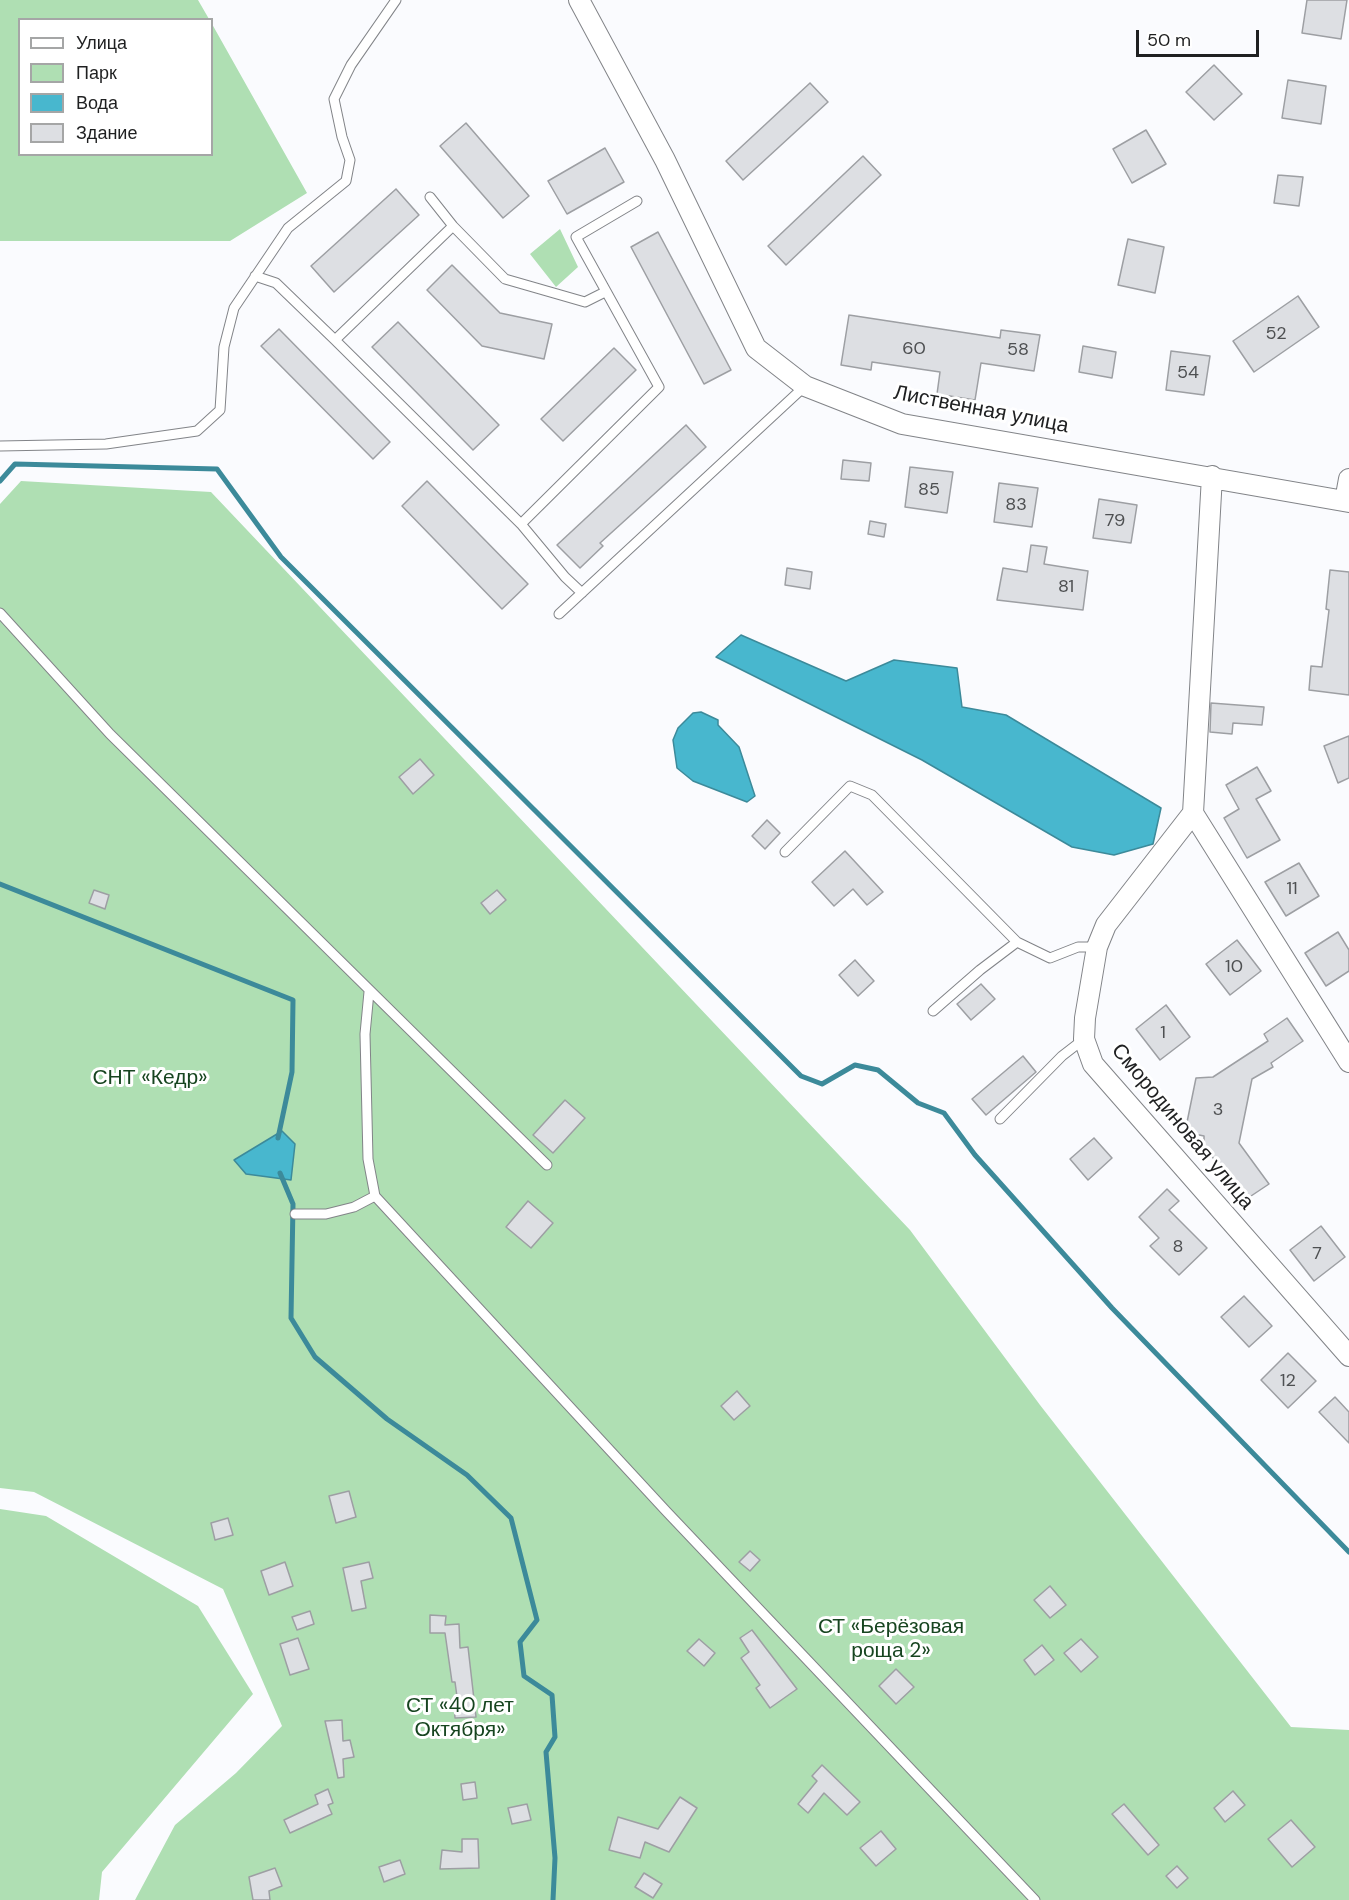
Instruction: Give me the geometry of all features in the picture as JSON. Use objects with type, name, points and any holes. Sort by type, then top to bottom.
[{"type":"street","name":"Лиственная улица","points":[[579,0],[664,160],[756,348],[805,386],[902,424],[1347,501]]},
{"type":"street","points":[[1212,476],[1193,813],[1349,1062]]},
{"type":"street","points":[[1347,501],[1349,479]]},
{"type":"street","name":"Смородиновая улица","points":[[1193,813],[1106,925],[1097,947],[1084,1018],[1084,1039],[1093,1064],[1349,1356]]},
{"type":"lane","points":[[0,446],[106,444],[197,431],[220,410],[224,347],[234,308],[288,228],[346,180],[350,160],[342,137],[334,99],[351,65],[396,0]]},
{"type":"lane","points":[[430,197],[453,226],[505,279],[585,302],[605,292]]},
{"type":"lane","points":[[521,524],[659,387],[576,237],[637,201]]},
{"type":"lane","points":[[336,340],[453,226]]},
{"type":"lane","points":[[255,276],[276,283],[336,340],[521,524],[565,577],[582,593]]},
{"type":"lane","points":[[559,614],[805,386]]},
{"type":"lane","points":[[0,613],[110,734],[369,992],[547,1165]]},
{"type":"lane","points":[[785,852],[850,786],[872,795],[1017,942],[1050,958],[1078,947],[1097,947]]},
{"type":"lane","points":[[933,1011],[980,970],[1017,942]]},
{"type":"lane","points":[[369,992],[365,1034],[368,1159],[375,1196],[666,1511],[1035,1900]]},
{"type":"lane","points":[[1000,1119],[1062,1056],[1084,1039]]},
{"type":"lane","points":[[295,1214],[326,1214],[354,1207],[375,1196]]},
{"type":"green space","points":[[0,0],[198,0],[208,18],[18,18],[18,156],[213,156],[213,26],[307,193],[230,241],[0,241]]},
{"type":"green space","points":[[560,229],[578,267],[556,287],[530,254]]},
{"type":"green space","name":"СТ «Берёзовая роща 2»","points":[[21,481],[211,492],[910,1230],[1040,1405],[1291,1727],[1349,1730],[1349,1900],[135,1900],[175,1825],[236,1773],[282,1726],[223,1589],[34,1492],[0,1488],[0,504]]},
{"type":"green space","points":[[0,1509],[46,1516],[198,1606],[253,1694],[102,1872],[99,1900],[0,1900]]},
{"type":"water","points":[[741,635],[846,681],[894,660],[957,668],[962,707],[1006,715],[1161,808],[1153,844],[1114,855],[1072,847],[922,760],[716,657]]},
{"type":"water","points":[[701,712],[718,720],[718,725],[739,747],[755,796],[747,802],[693,781],[677,768],[673,740],[678,728],[693,713]]},
{"type":"water","points":[[282,1131],[295,1144],[291,1180],[246,1174],[234,1160]]},
{"type":"building","points":[[1307,0],[1347,0],[1341,39],[1302,33]]},
{"type":"building","points":[[1214,65],[1242,94],[1214,120],[1186,92]]},
{"type":"building","points":[[1288,80],[1326,86],[1321,124],[1282,118]]},
{"type":"building","points":[[810,83],[828,102],[743,180],[726,161]]},
{"type":"building","points":[[466,123],[529,196],[503,218],[440,146]]},
{"type":"building","points":[[1146,130],[1166,164],[1132,183],[1113,149]]},
{"type":"building","points":[[605,148],[624,182],[567,214],[548,181]]},
{"type":"building","points":[[863,156],[881,175],[786,265],[768,246]]},
{"type":"building","points":[[1278,175],[1303,177],[1299,206],[1274,203]]},
{"type":"building","points":[[396,189],[419,215],[334,292],[311,266]]},
{"type":"building","points":[[658,232],[731,370],[704,384],[631,247]]},
{"type":"building","points":[[1128,239],[1164,247],[1155,293],[1118,285]]},
{"type":"building","points":[[452,265],[500,313],[552,324],[544,359],[482,346],[427,290]]},
{"type":"building","points":[[1298,296],[1319,327],[1254,372],[1233,341]]},
{"type":"building","points":[[849,315],[1000,338],[1001,330],[1040,335],[1034,371],[981,363],[975,400],[937,394],[940,372],[872,362],[871,370],[841,365]]},
{"type":"building","points":[[398,322],[499,425],[473,450],[372,347]]},
{"type":"building","points":[[279,329],[390,442],[373,459],[261,346]]},
{"type":"building","points":[[1083,346],[1116,352],[1112,378],[1079,372]]},
{"type":"building","points":[[614,348],[636,370],[563,441],[541,419]]},
{"type":"building","points":[[1171,351],[1210,356],[1204,395],[1166,390]]},
{"type":"building","points":[[686,425],[706,447],[600,543],[603,546],[580,568],[557,545]]},
{"type":"building","points":[[843,460],[871,463],[869,481],[841,479]]},
{"type":"building","points":[[910,467],[953,472],[947,513],[905,507]]},
{"type":"building","points":[[427,481],[528,584],[502,609],[402,506]]},
{"type":"building","points":[[999,483],[1038,488],[1032,527],[994,522]]},
{"type":"building","points":[[1099,499],[1137,505],[1131,543],[1093,538]]},
{"type":"building","points":[[870,521],[886,524],[884,537],[868,534]]},
{"type":"building","points":[[1031,545],[1047,547],[1044,564],[1088,571],[1083,610],[997,600],[1003,568],[1027,572]]},
{"type":"building","points":[[787,568],[812,572],[810,589],[785,585]]},
{"type":"building","points":[[1330,570],[1349,572],[1349,695],[1309,690],[1311,666],[1322,667],[1329,610],[1326,609]]},
{"type":"building","points":[[1211,703],[1264,707],[1262,725],[1233,723],[1232,734],[1210,732]]},
{"type":"building","points":[[1349,736],[1349,778],[1338,783],[1324,746]]},
{"type":"building","points":[[420,759],[434,775],[413,794],[399,777]]},
{"type":"building","points":[[1257,767],[1271,791],[1256,799],[1280,840],[1247,858],[1224,818],[1239,809],[1226,785]]},
{"type":"building","points":[[767,820],[780,833],[765,849],[752,836]]},
{"type":"building","points":[[845,851],[883,892],[867,905],[853,889],[834,906],[812,882]]},
{"type":"building","points":[[1299,863],[1319,896],[1286,916],[1265,882]]},
{"type":"building","points":[[94,890],[109,895],[105,909],[89,903]]},
{"type":"building","points":[[497,890],[506,900],[490,914],[481,903]]},
{"type":"building","points":[[1338,932],[1349,950],[1349,971],[1326,986],[1305,953]]},
{"type":"building","points":[[1237,940],[1261,971],[1230,995],[1206,964]]},
{"type":"building","points":[[855,960],[874,981],[858,996],[839,975]]},
{"type":"building","points":[[981,984],[995,999],[971,1020],[957,1004]]},
{"type":"building","points":[[1166,1005],[1190,1037],[1160,1060],[1136,1029]]},
{"type":"building","points":[[1287,1018],[1303,1041],[1271,1063],[1273,1067],[1252,1079],[1239,1143],[1269,1184],[1242,1202],[1204,1144],[1204,1136],[1185,1132],[1196,1078],[1213,1077],[1268,1041],[1264,1034]]},
{"type":"building","points":[[1023,1056],[1036,1072],[986,1115],[972,1099]]},
{"type":"building","points":[[565,1100],[585,1118],[553,1153],[533,1135]]},
{"type":"building","points":[[1094,1138],[1112,1158],[1088,1180],[1070,1159]]},
{"type":"building","points":[[1167,1189],[1179,1201],[1169,1210],[1207,1248],[1179,1275],[1150,1246],[1159,1238],[1139,1217]]},
{"type":"building","points":[[528,1201],[553,1223],[531,1248],[506,1227]]},
{"type":"building","points":[[1321,1226],[1345,1257],[1314,1281],[1290,1250]]},
{"type":"building","points":[[1244,1296],[1272,1326],[1249,1347],[1221,1317]]},
{"type":"building","points":[[1288,1353],[1316,1381],[1288,1408],[1261,1380]]},
{"type":"building","points":[[737,1391],[750,1406],[734,1420],[721,1406]]},
{"type":"building","points":[[1335,1397],[1349,1412],[1349,1443],[1319,1412]]},
{"type":"building","points":[[349,1491],[356,1517],[336,1523],[329,1496]]},
{"type":"building","points":[[228,1518],[233,1535],[215,1540],[211,1523]]},
{"type":"building","points":[[750,1551],[760,1560],[750,1571],[739,1562]]},
{"type":"building","points":[[285,1562],[293,1586],[269,1595],[261,1571]]},
{"type":"building","points":[[369,1562],[373,1578],[361,1581],[366,1608],[352,1611],[343,1568]]},
{"type":"building","points":[[1050,1586],[1066,1605],[1050,1618],[1034,1600]]},
{"type":"building","points":[[310,1611],[314,1624],[297,1630],[292,1617]]},
{"type":"building","points":[[430,1615],[446,1616],[445,1625],[459,1624],[460,1648],[468,1647],[476,1717],[455,1718],[454,1704],[458,1704],[455,1682],[452,1682],[445,1633],[430,1633]]},
{"type":"building","points":[[752,1630],[797,1689],[770,1708],[756,1688],[760,1685],[741,1658],[749,1652],[740,1638]]},
{"type":"building","points":[[298,1638],[309,1669],[290,1675],[280,1644]]},
{"type":"building","points":[[699,1639],[715,1653],[704,1666],[687,1651]]},
{"type":"building","points":[[1081,1639],[1098,1657],[1081,1672],[1064,1653]]},
{"type":"building","points":[[1042,1645],[1054,1660],[1035,1675],[1024,1660]]},
{"type":"building","points":[[896,1669],[914,1687],[896,1704],[879,1686]]},
{"type":"building","points":[[342,1720],[343,1741],[350,1740],[354,1757],[343,1759],[344,1777],[338,1778],[325,1721]]},
{"type":"building","points":[[822,1765],[860,1802],[847,1815],[824,1793],[808,1813],[798,1804],[817,1781],[812,1776]]},
{"type":"building","points":[[475,1782],[477,1798],[463,1800],[461,1784]]},
{"type":"building","points":[[328,1789],[333,1803],[328,1805],[332,1814],[290,1833],[284,1820],[318,1804],[315,1795]]},
{"type":"building","points":[[1233,1791],[1245,1805],[1225,1822],[1214,1808]]},
{"type":"building","points":[[680,1797],[697,1808],[669,1852],[645,1842],[640,1858],[609,1850],[618,1817],[658,1829]]},
{"type":"building","points":[[527,1804],[531,1820],[512,1824],[508,1808]]},
{"type":"building","points":[[1124,1804],[1159,1845],[1148,1855],[1112,1814]]},
{"type":"building","points":[[1291,1820],[1315,1847],[1292,1867],[1268,1839]]},
{"type":"building","points":[[881,1831],[896,1849],[876,1866],[860,1848]]},
{"type":"building","points":[[462,1839],[478,1839],[479,1868],[440,1869],[442,1850],[462,1852]]},
{"type":"building","points":[[400,1860],[405,1874],[384,1882],[379,1867]]},
{"type":"building","points":[[1177,1866],[1188,1878],[1177,1888],[1166,1876]]},
{"type":"building","points":[[275,1868],[282,1886],[269,1891],[270,1900],[253,1900],[249,1877]]},
{"type":"building","points":[[644,1873],[662,1884],[653,1898],[635,1887]]},
{"type":"waterway","points":[[0,481],[15,464],[217,469],[281,557],[801,1076],[822,1084],[855,1065],[878,1070],[918,1103],[944,1113],[975,1155],[1112,1308],[1349,1552]]},
{"type":"waterway","points":[[0,884],[293,1000],[292,1072],[278,1138]]},
{"type":"waterway","points":[[280,1173],[293,1204],[291,1318],[315,1357],[387,1419],[467,1475],[511,1518],[537,1620],[520,1642],[524,1676],[552,1695],[555,1737],[546,1752],[555,1858],[553,1900]]},
{"type":"park label","name":"СНТ «Кедр»","points":[[150,1078]]},
{"type":"park label","name":"СТ «40 лет Октября»","points":[[460,1718]]}]
